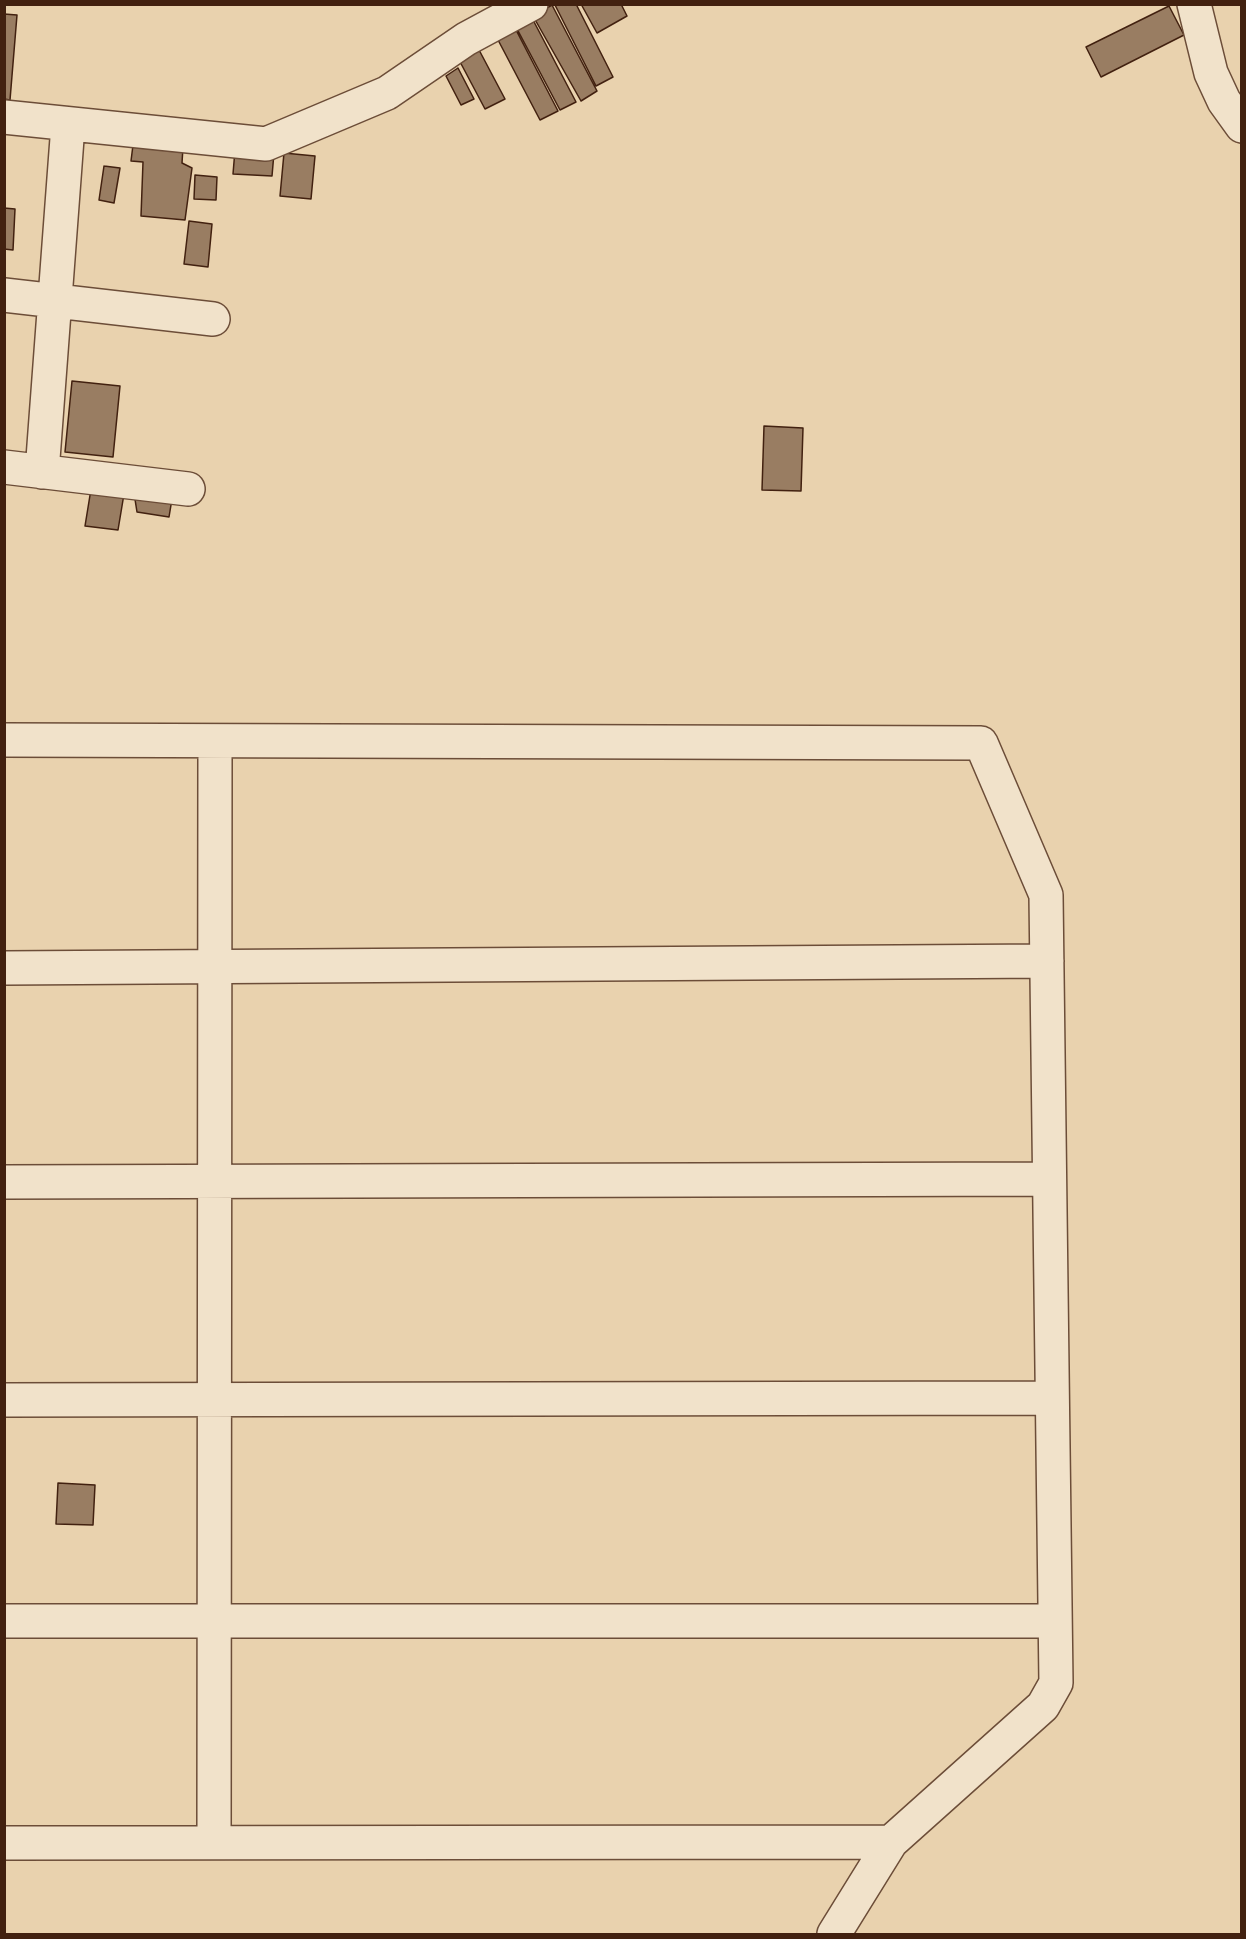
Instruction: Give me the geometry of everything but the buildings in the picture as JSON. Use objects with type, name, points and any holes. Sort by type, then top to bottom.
[{"type":"street","points":[[4,117],[266,144],[387,93],[466,39],[531,4]]},
{"type":"street","points":[[1194,4],[1211,73],[1224,101],[1242,126]]},
{"type":"street","points":[[42,472],[68,125]]},
{"type":"street","points":[[4,295],[54,303],[213,319]]},
{"type":"street","points":[[4,467],[188,489]]},
{"type":"street","points":[[4,740],[981,743],[1046,895],[1050,1398],[1056,1683],[1042,1706],[891,1842],[834,1935]]},
{"type":"street","points":[[214,1843],[215,741]]},
{"type":"street","points":[[4,968],[1047,961]]},
{"type":"street","points":[[4,1182],[1048,1179]]},
{"type":"street","points":[[4,1400],[1050,1398]]},
{"type":"street","points":[[4,1621],[1055,1621]]},
{"type":"street","points":[[4,1843],[891,1842]]}]
